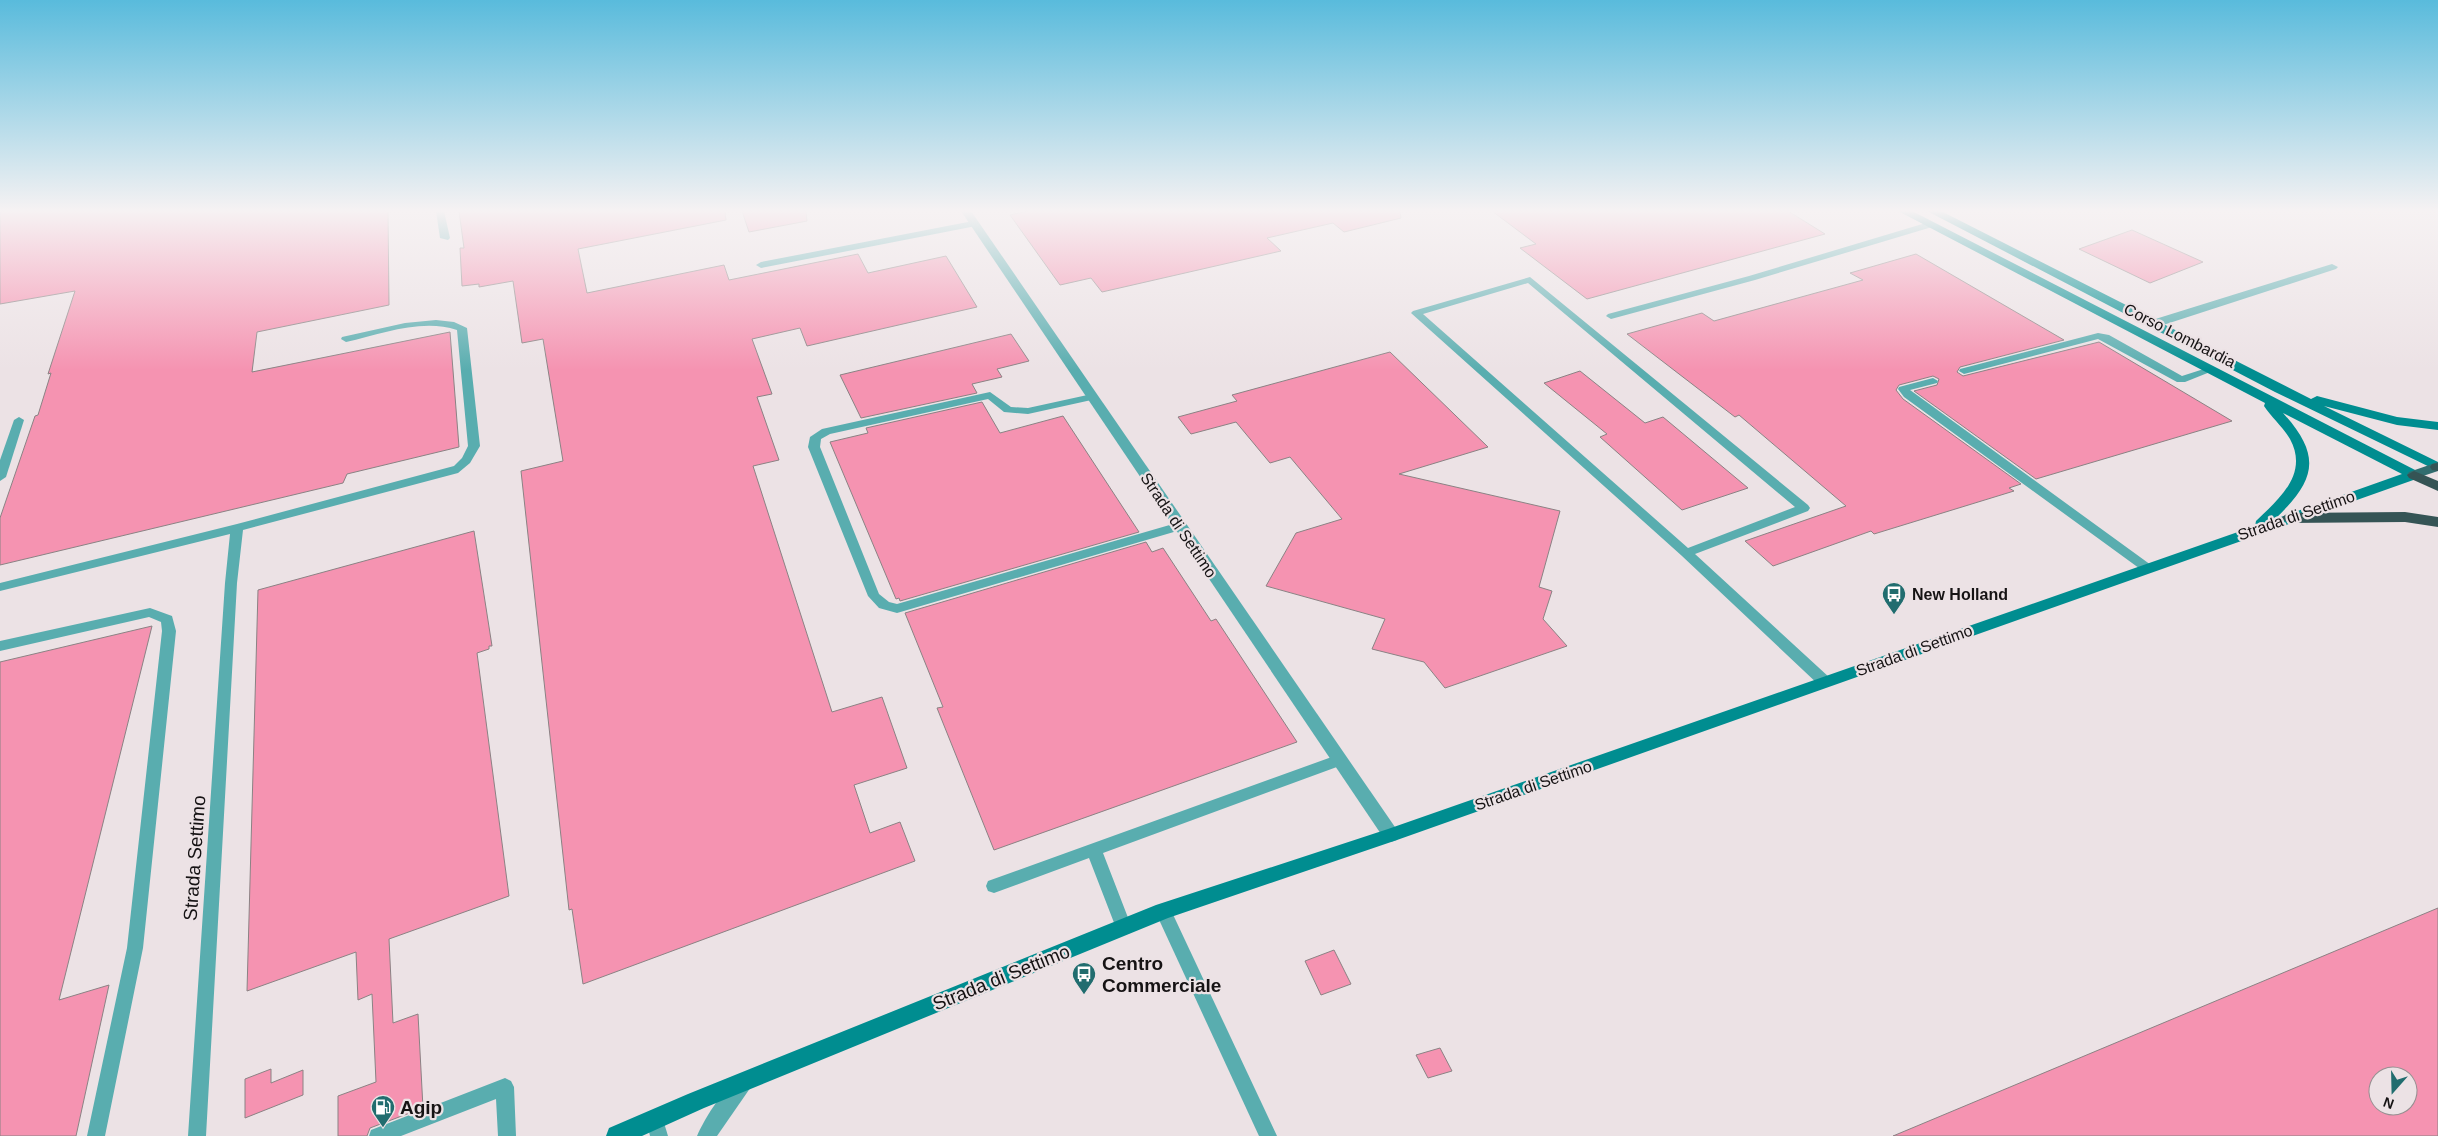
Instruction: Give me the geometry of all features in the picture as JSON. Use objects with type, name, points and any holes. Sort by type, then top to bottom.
[{"type":"highway","points":[[2414,475],[2438,487]]},
{"type":"highway","points":[[2288,518],[2404,517],[2438,522]]},
{"type":"main road","name":"Strada di Settimo","points":[[2414,475],[2438,467]]},
{"type":"street","name":"Strada di Settimo","points":[[1001,264],[1392,835]]},
{"type":"street","name":"Corso Lombardia","points":[[2005,264],[2414,475]]},
{"type":"street","name":"Corso Lombardia","points":[[2035,264],[2280,390],[2438,467]]},
{"type":"street","name":"Corso Lombardia","points":[[2152,324],[2332,267]]},
{"type":"street","points":[[2280,390],[2378,416],[2438,426]]},
{"type":"street","points":[[2255,530],[2289,499],[2300,484],[2303,467],[2303,454],[2296,437],[2285,422],[2260,396]]},
{"type":"street","name":"Strada di Settimo","points":[[617,1136],[647,1130],[747,1081],[1163,911],[1392,835],[2414,475]]},
{"type":"lane","points":[[761,265],[765,264]]},
{"type":"lane","points":[[1611,316],[1799,264]]},
{"type":"lane","points":[[1686,552],[1804,508],[1530,280],[1416,312],[1686,552],[1825,682]]},
{"type":"lane","points":[[0,588],[454,471],[463,465],[474,446],[462,328],[452,323],[429,323],[346,339]]},
{"type":"lane","points":[[1964,371],[2098,336],[2105,337],[2181,380],[2210,370]]},
{"type":"lane","points":[[1933,381],[1903,389],[1908,395],[2147,568]]},
{"type":"lane","points":[[1092,397],[1028,411],[1008,410],[990,395],[980,396],[826,430],[816,437],[814,448],[874,596],[884,605],[896,610],[1180,526]]},
{"type":"lane","points":[[0,477],[19,420]]},
{"type":"lane","name":"Strada Settimo","points":[[196,1136],[231,583],[237,528]]},
{"type":"lane","points":[[0,646],[150,612],[166,619],[169,631],[135,948],[96,1136]]},
{"type":"lane","points":[[994,886],[1340,760]]},
{"type":"lane","points":[[1094,850],[1124,928]]},
{"type":"lane","points":[[1163,911],[1268,1136]]},
{"type":"lane","points":[[706,1136],[725,1106],[747,1081]]},
{"type":"lane","points":[[378,1136],[505,1087],[507,1136]]},
{"type":"building","points":[[0,264],[389,264],[389,305],[257,332],[252,372],[450,332],[459,447],[347,474],[343,483],[0,565],[0,518],[35,416],[38,415],[51,373],[48,374],[75,291],[0,304]]},
{"type":"building","points":[[461,264],[581,264],[587,293],[724,265],[729,280],[808,264],[863,264],[868,273],[909,264],[951,264],[977,307],[807,346],[800,328],[752,339],[772,394],[757,397],[779,460],[753,466],[832,712],[882,697],[907,768],[854,785],[870,833],[900,822],[915,861],[583,984],[572,909],[569,910],[521,471],[563,461],[543,339],[522,343],[513,281],[479,287],[479,284],[462,286]]},
{"type":"building","points":[[1045,264],[1224,264],[1102,292],[1091,278],[1060,285]]},
{"type":"building","points":[[1541,264],[1715,264],[1587,299]]},
{"type":"building","points":[[1881,264],[1933,264],[2064,340],[1960,367],[1957,372],[1963,376],[2099,342],[2232,421],[2036,479],[1914,391],[1937,385],[1939,379],[1933,376],[1899,385],[1896,390],[1903,399],[2021,484],[2009,488],[2014,491],[1874,534],[1871,531],[1773,566],[1745,541],[1846,506],[1739,415],[1735,417],[1627,334],[1702,313],[1714,321],[1863,280],[1850,273]]},
{"type":"building","points":[[2110,264],[2198,264],[2150,283]]},
{"type":"building","points":[[1011,334],[1029,361],[997,369],[1002,377],[972,384],[977,393],[861,418],[840,375]]},
{"type":"building","points":[[1390,352],[1488,447],[1399,474],[1560,511],[1539,587],[1552,591],[1543,619],[1567,646],[1445,688],[1424,662],[1372,649],[1385,619],[1266,586],[1296,533],[1342,519],[1290,457],[1270,463],[1236,422],[1191,434],[1178,417],[1237,401],[1232,395]]},
{"type":"building","points":[[1580,371],[1645,423],[1663,417],[1748,488],[1682,510],[1600,437],[1607,434],[1544,383]]},
{"type":"building","points":[[982,402],[1000,433],[1063,416],[1139,532],[900,601],[899,598],[896,599],[830,442],[868,433],[866,428]]},
{"type":"building","points":[[474,531],[492,646],[477,653],[509,896],[389,939],[393,1023],[418,1014],[423,1108],[370,1128],[367,1136],[338,1136],[338,1096],[376,1082],[372,994],[358,1000],[356,952],[247,991],[258,590]]},
{"type":"building","points":[[1146,542],[1152,552],[1163,548],[1211,621],[1216,619],[1297,742],[994,850],[937,708],[943,707],[905,613]]},
{"type":"building","points":[[152,626],[59,1000],[109,985],[76,1136],[0,1136],[0,662]]},
{"type":"building","points":[[2438,908],[2438,1136],[1893,1136]]},
{"type":"building","points":[[1334,950],[1351,984],[1321,995],[1305,961]]},
{"type":"building","points":[[1440,1048],[1452,1071],[1428,1078],[1416,1055]]},
{"type":"building","points":[[271,1069],[271,1083],[303,1070],[303,1095],[245,1118],[245,1079]]},
{"type":"place","name":"New Holland","points":[[1894,615]]},
{"type":"place","name":"Centro Commerciale","points":[[1084,995]]},
{"type":"place","name":"Agip","points":[[383,1128]]}]
